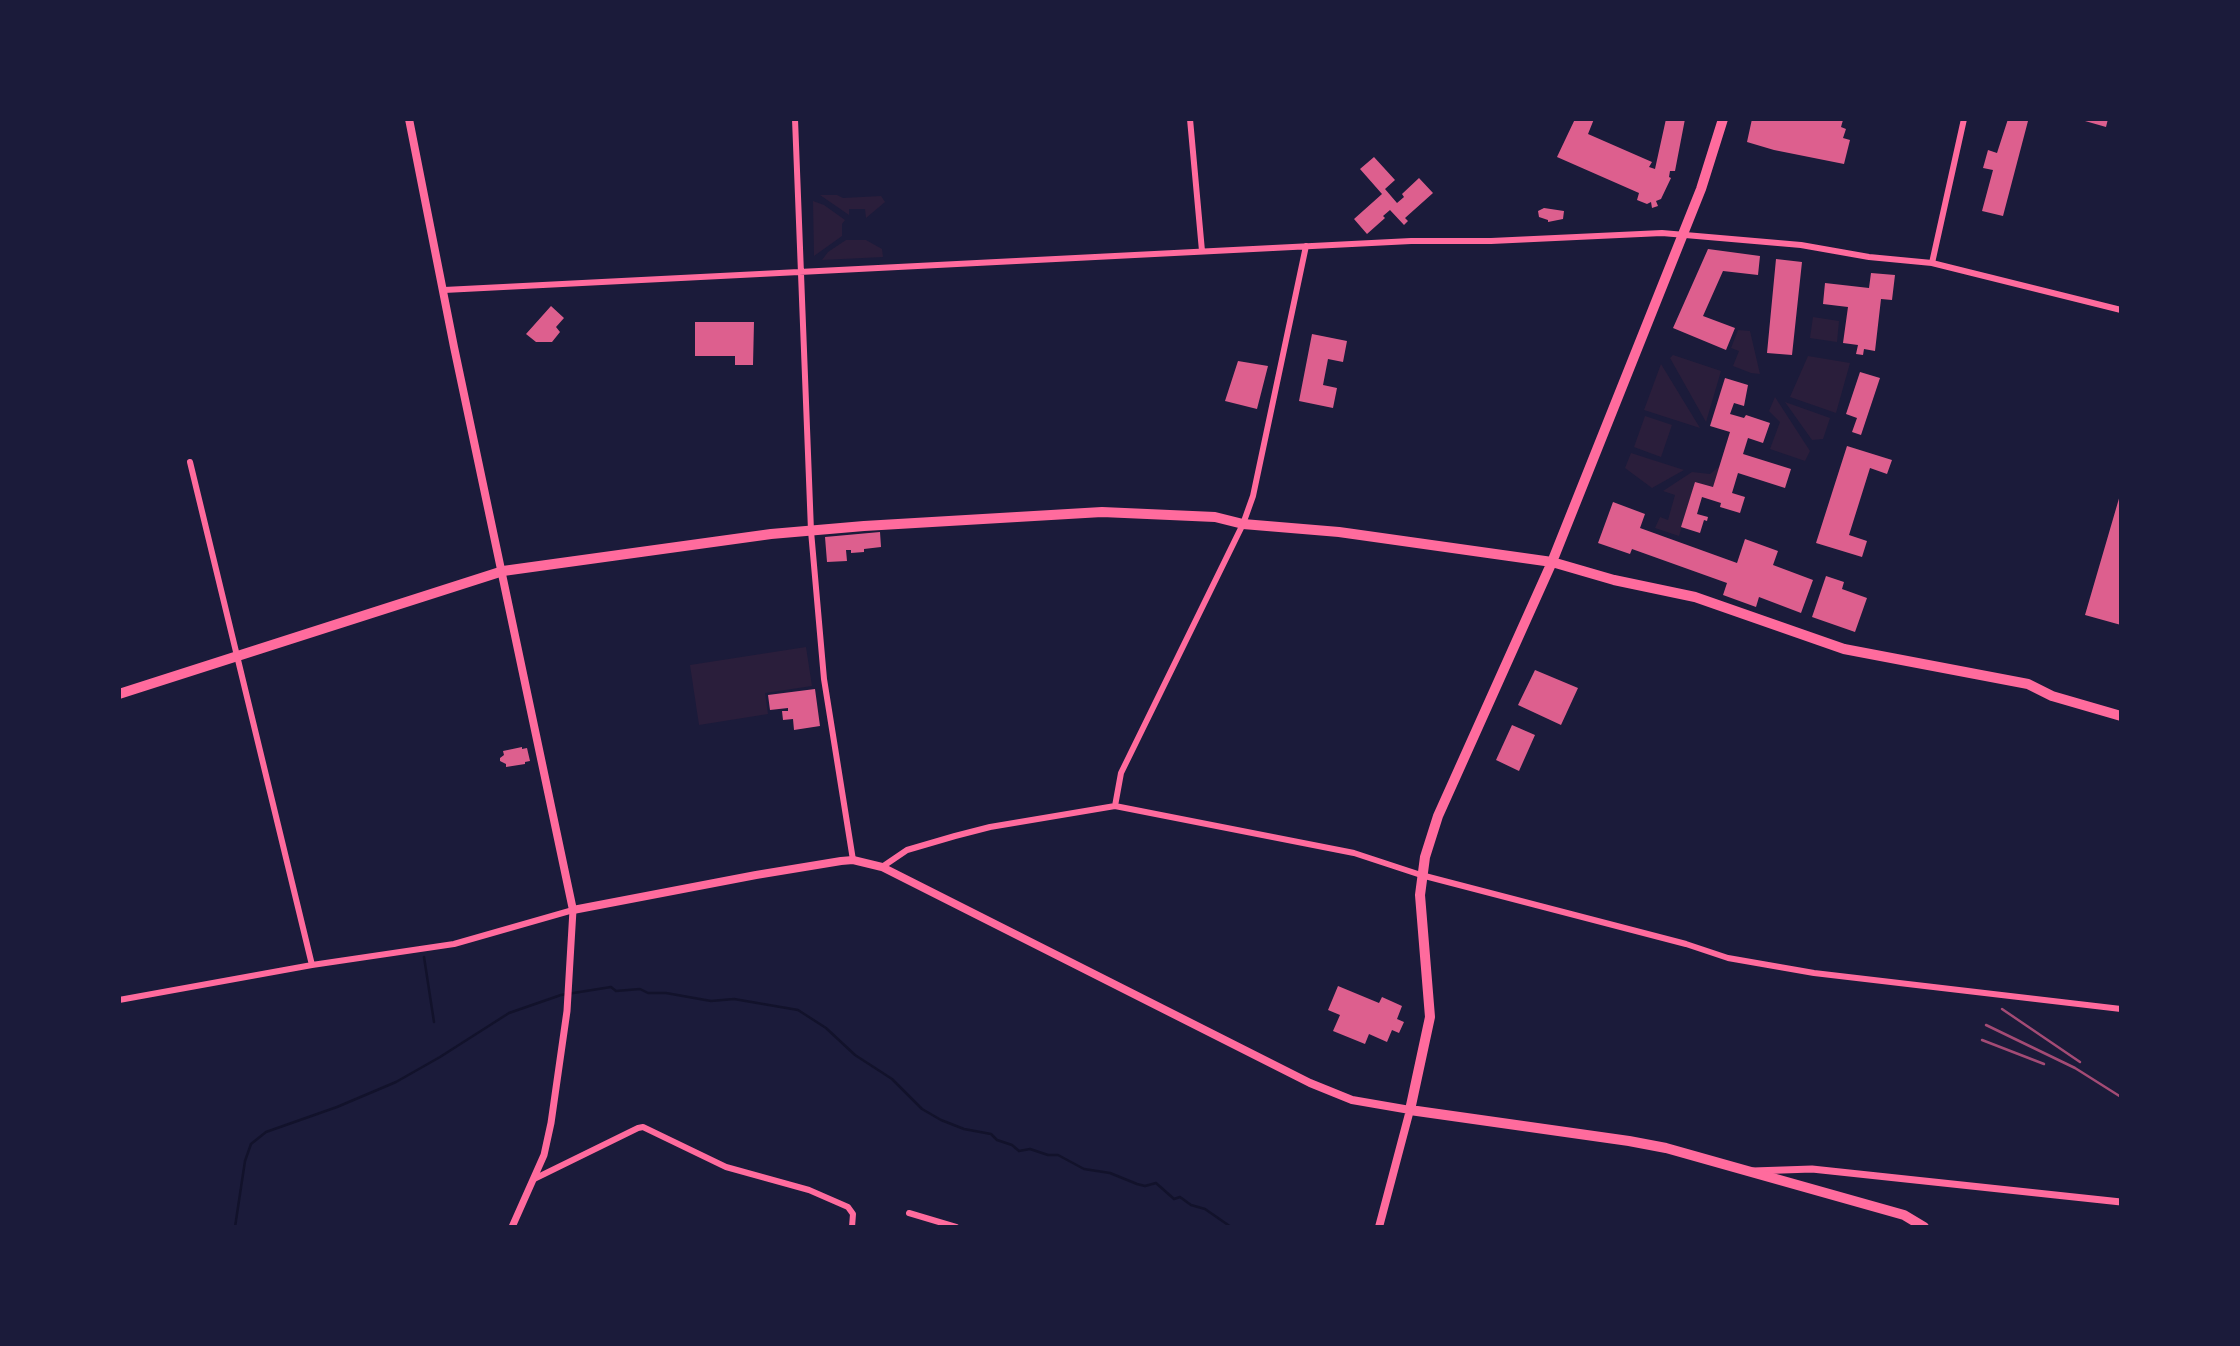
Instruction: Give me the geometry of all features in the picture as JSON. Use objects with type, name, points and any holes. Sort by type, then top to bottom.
[{"type":"highway","points":[[1723,119],[1701,189],[1552,562],[1438,816],[1421,875],[1420,895],[1430,1017],[1410,1110],[1629,1140],[1904,1215],[1924,1227]]},
{"type":"highway","points":[[119,694],[503,571],[667,547],[811,531],[1102,512],[1215,517],[1243,524],[1339,533],[1552,562],[1614,580],[1695,597],[1844,649],[2028,684],[2052,696],[2121,716]]},
{"type":"main road","points":[[409,119],[573,910],[756,875],[853,860],[882,867],[1310,1083],[1352,1100],[1410,1110],[1379,1227]]},
{"type":"street","points":[[795,119],[811,531],[824,679],[853,860]]},
{"type":"street","points":[[1190,119],[1202,251]]},
{"type":"street","points":[[1933,262],[1964,119]]},
{"type":"street","points":[[444,290],[1202,251],[1411,241],[1491,241],[1628,233],[1682,234],[1801,245],[1869,257],[1933,262],[2121,310]]},
{"type":"street","points":[[1115,806],[1121,773],[1243,524],[1253,496],[1306,246]]},
{"type":"street","points":[[190,462],[312,965]]},
{"type":"street","points":[[882,867],[906,850],[955,836],[990,827],[1115,806],[1354,853],[1421,875],[1686,944],[1728,958],[1814,973],[2121,1009]]},
{"type":"street","points":[[119,1000],[312,965],[454,944],[573,910],[567,1011],[551,1123],[544,1155],[512,1227]]},
{"type":"street","points":[[534,1179],[638,1128],[643,1128],[726,1167],[809,1190],[848,1207],[853,1214],[853,1223]]},
{"type":"street","points":[[1749,1171],[1812,1169],[2121,1202]]},
{"type":"street","points":[[909,1213],[956,1227]]},
{"type":"shaded area","points":[[820,195],[837,195],[843,198],[881,196],[885,202],[866,218],[865,209],[849,209],[849,215]]},
{"type":"shaded area","points":[[813,201],[824,205],[845,220],[842,224],[842,236],[814,256]]},
{"type":"shaded area","points":[[846,240],[866,240],[882,249],[883,257],[822,260],[828,252]]},
{"type":"shaded area","points":[[1813,317],[1839,321],[1837,342],[1810,338]]},
{"type":"shaded area","points":[[1738,330],[1750,331],[1760,374],[1733,366],[1739,351],[1731,348]]},
{"type":"shaded area","points":[[1673,355],[1721,371],[1706,422],[1670,358]]},
{"type":"shaded area","points":[[1808,356],[1850,363],[1836,413],[1790,397]]},
{"type":"shaded area","points":[[1661,364],[1700,428],[1644,410]]},
{"type":"shaded area","points":[[1775,397],[1810,451],[1805,461],[1770,449],[1780,422],[1769,411]]},
{"type":"shaded area","points":[[1785,402],[1830,418],[1823,439],[1812,440]]},
{"type":"shaded area","points":[[1645,416],[1672,425],[1661,457],[1634,447]]},
{"type":"shaded area","points":[[1631,453],[1684,470],[1652,488],[1625,468]]},
{"type":"shaded area","points":[[1720,466],[1713,487],[1695,482],[1679,536],[1655,528],[1660,517],[1668,520],[1675,495],[1663,491],[1692,472],[1710,474]]},
{"type":"shaded area","points":[[806,647],[812,686],[765,693],[768,714],[699,725],[690,665]]},
{"type":"building","points":[[1575,119],[1594,119],[1588,134],[1652,162],[1649,167],[1655,169],[1666,119],[1685,119],[1675,171],[1670,171],[1671,178],[1661,199],[1656,201],[1658,206],[1652,208],[1651,202],[1647,204],[1637,200],[1639,193],[1557,157]]},
{"type":"building","points":[[1752,119],[1843,120],[1841,127],[1846,129],[1843,138],[1850,140],[1844,164],[1747,142]]},
{"type":"building","points":[[2008,119],[2028,121],[2003,216],[1982,211],[1993,170],[1983,168],[1988,150],[1997,153]]},
{"type":"building","points":[[2078,119],[2108,119],[2106,127]]},
{"type":"building","points":[[1374,157],[1395,180],[1385,189],[1397,203],[1404,197],[1402,194],[1419,178],[1433,193],[1405,218],[1408,221],[1404,225],[1390,210],[1367,234],[1354,219],[1382,194],[1360,169]]},
{"type":"building","points":[[1544,208],[1564,211],[1563,219],[1548,222],[1539,217],[1538,211]]},
{"type":"building","points":[[1708,249],[1760,256],[1758,275],[1723,271],[1703,316],[1735,328],[1726,350],[1673,328]]},
{"type":"building","points":[[1776,259],[1802,262],[1792,355],[1767,353]]},
{"type":"building","points":[[1871,273],[1895,275],[1892,300],[1881,299],[1875,351],[1864,349],[1863,355],[1856,354],[1858,345],[1843,343],[1848,307],[1823,304],[1825,283],[1869,288]]},
{"type":"building","points":[[551,306],[564,318],[556,327],[560,332],[552,342],[536,342],[526,334]]},
{"type":"building","points":[[695,322],[754,322],[753,365],[735,365],[735,356],[695,356]]},
{"type":"building","points":[[1312,334],[1347,341],[1343,362],[1328,359],[1323,385],[1337,388],[1333,408],[1299,401]]},
{"type":"building","points":[[1238,361],[1268,366],[1257,409],[1225,401]]},
{"type":"building","points":[[1860,372],[1880,378],[1861,435],[1852,432],[1857,418],[1846,414]]},
{"type":"building","points":[[1725,378],[1748,385],[1744,406],[1734,403],[1730,414],[1744,418],[1746,415],[1770,423],[1763,443],[1748,438],[1743,454],[1791,469],[1785,488],[1738,473],[1732,493],[1745,497],[1740,513],[1720,507],[1721,503],[1702,497],[1697,514],[1708,517],[1707,521],[1704,520],[1700,533],[1681,527],[1695,482],[1713,487],[1730,432],[1710,426]]},
{"type":"building","points":[[1847,446],[1892,460],[1887,474],[1870,468],[1849,535],[1867,541],[1862,557],[1816,543]]},
{"type":"building","points":[[2121,495],[2121,625],[2085,615]]},
{"type":"building","points":[[1613,502],[1645,514],[1640,528],[1737,563],[1745,539],[1778,551],[1773,565],[1813,580],[1801,613],[1759,597],[1756,607],[1723,595],[1727,583],[1632,549],[1630,554],[1598,543]]},
{"type":"building","points":[[880,532],[881,547],[864,549],[864,552],[851,553],[851,550],[846,550],[847,561],[827,562],[825,537]]},
{"type":"building","points":[[1826,576],[1844,582],[1842,589],[1867,598],[1855,632],[1812,617]]},
{"type":"building","points":[[1535,670],[1578,688],[1561,725],[1518,705]]},
{"type":"building","points":[[815,689],[820,726],[794,730],[793,719],[783,720],[782,711],[788,711],[788,708],[770,710],[768,695]]},
{"type":"building","points":[[1512,725],[1535,735],[1519,771],[1496,760]]},
{"type":"building","points":[[527,748],[530,761],[506,767],[506,764],[500,761],[504,755],[503,751]]},
{"type":"building","points":[[1338,986],[1379,1003],[1382,997],[1402,1006],[1397,1019],[1404,1022],[1399,1033],[1392,1030],[1387,1042],[1369,1034],[1365,1044],[1333,1031],[1340,1015],[1328,1010]]},
{"type":"waterway","points":[[424,957],[434,1022]]},
{"type":"waterway","points":[[235,1227],[245,1161],[251,1144],[266,1132],[337,1107],[396,1082],[509,1013],[561,995],[611,987],[616,991],[640,989],[648,993],[666,993],[711,1001],[734,999],[798,1010],[826,1028],[855,1055],[892,1079],[922,1109],[941,1120],[964,1129],[991,1134],[1019,1151],[1030,1149],[1058,1155],[1084,1169],[1110,1173],[1145,1186],[1156,1183],[1174,1199],[1180,1197],[1191,1205],[1205,1209],[1231,1227]]},
{"type":"railway","points":[[2002,1009],[2080,1062]]},
{"type":"railway","points":[[1986,1025],[2075,1068],[2121,1097]]},
{"type":"railway","points":[[1982,1040],[2044,1064]]}]
